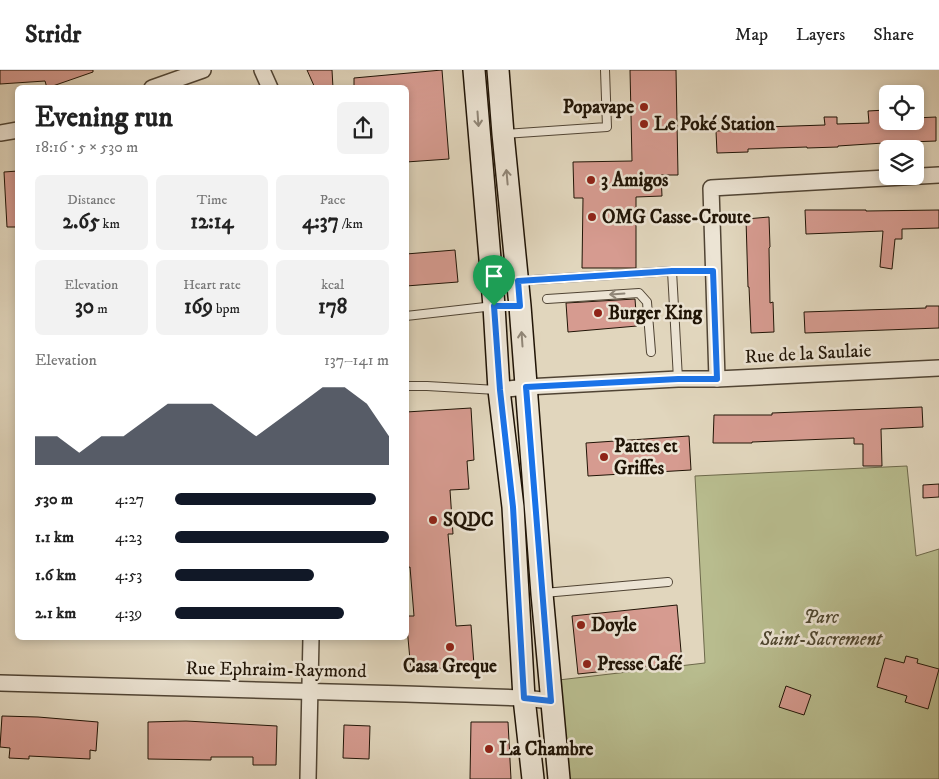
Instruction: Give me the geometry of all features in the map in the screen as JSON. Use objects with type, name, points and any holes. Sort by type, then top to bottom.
[{"type":"main road","points":[[474,70],[500,390],[513,507],[524,698],[533,779]]},
{"type":"main road","points":[[498,70],[518,281],[542,594],[559,779]]},
{"type":"street","points":[[160,85],[202,70]]},
{"type":"street","points":[[262,70],[269,85]]},
{"type":"street","points":[[0,134],[15,131]]},
{"type":"street","points":[[717,379],[711,188],[939,175]]},
{"type":"street","name":"Rue de la Saulaie","points":[[500,390],[678,379],[717,379],[939,368]]},
{"type":"street","points":[[308,779],[312,640]]},
{"type":"street","name":"Rue Ephraim-Raymond","points":[[0,683],[310,691],[524,698],[551,701]]},
{"type":"lane","points":[[503,134],[607,127],[605,70]]},
{"type":"lane","points":[[672,271],[678,379]]},
{"type":"lane","points":[[518,281],[672,271],[713,271]]},
{"type":"lane","points":[[547,299],[638,293],[648,302],[651,352]]},
{"type":"lane","points":[[409,316],[494,306],[520,306]]},
{"type":"lane","points":[[409,386],[500,390]]},
{"type":"lane","points":[[542,594],[668,582]]},
{"type":"green space","name":"Parc Saint-Sacrement","points":[[907,466],[916,556],[939,549],[939,779],[557,779],[550,681],[705,663],[695,476]]},
{"type":"building","points":[[0,70],[93,70],[93,72],[56,85],[46,85],[45,81],[0,84]]},
{"type":"building","points":[[307,70],[332,70],[333,85],[314,85]]},
{"type":"building","points":[[442,70],[449,159],[409,162],[409,85],[354,85],[354,78]]},
{"type":"building","points":[[630,70],[676,70],[678,175],[661,175],[662,196],[636,197],[636,268],[582,268],[583,198],[574,198],[573,162],[632,161]]},
{"type":"building","points":[[879,110],[879,130],[924,130],[924,118],[936,117],[936,141],[879,140],[879,143],[838,147],[748,149],[748,152],[717,153],[716,131],[825,125],[824,117],[837,117],[837,124],[869,123],[868,111]]},
{"type":"building","points":[[15,171],[15,227],[7,227],[4,172]]},
{"type":"building","points":[[805,210],[939,210],[939,228],[902,229],[902,239],[895,239],[892,269],[880,267],[883,231],[806,234]]},
{"type":"building","points":[[769,217],[770,303],[773,302],[774,332],[751,333],[746,219]]},
{"type":"building","points":[[455,250],[458,282],[409,286],[409,254]]},
{"type":"building","points":[[635,299],[637,326],[568,332],[566,303]]},
{"type":"building","points":[[926,306],[939,306],[939,328],[805,333],[804,312],[926,308]]},
{"type":"building","points":[[922,407],[923,427],[881,429],[882,466],[863,466],[863,444],[854,444],[854,438],[713,443],[714,415],[772,415],[772,413]]},
{"type":"building","points":[[471,408],[474,460],[467,461],[469,489],[450,490],[453,534],[448,534],[456,626],[471,625],[474,665],[411,671],[408,640],[409,616],[414,616],[409,567],[409,412]]},
{"type":"building","points":[[689,436],[691,470],[588,476],[586,443]]},
{"type":"building","points":[[939,484],[939,497],[923,498],[923,485]]},
{"type":"building","points":[[677,605],[682,663],[578,674],[572,616]]},
{"type":"building","points":[[906,656],[918,659],[917,663],[939,669],[928,709],[905,702],[907,696],[877,687],[885,658],[904,663]]},
{"type":"building","points":[[786,686],[811,695],[804,715],[779,707]]},
{"type":"building","points":[[2,716],[98,722],[96,751],[90,750],[90,759],[29,756],[29,759],[9,758],[10,748],[0,747]]},
{"type":"building","points":[[186,721],[277,726],[276,765],[253,765],[253,757],[211,757],[211,760],[148,759],[148,722]]},
{"type":"building","points":[[471,722],[508,722],[511,779],[470,779]]},
{"type":"building","points":[[344,725],[370,726],[369,759],[343,758]]},
{"type":"place","name":"Popavape","points":[[644,107]]},
{"type":"place","name":"Le Poké Station","points":[[644,124]]},
{"type":"place","name":"3 Amigos","points":[[591,180]]},
{"type":"place","name":"OMG Casse-Croute","points":[[592,217]]},
{"type":"place","name":"Burger King","points":[[598,313]]},
{"type":"place","name":"Pattes et Griffes","points":[[604,457]]},
{"type":"place","name":"SQDC","points":[[433,520]]},
{"type":"place","name":"Doyle","points":[[581,625]]},
{"type":"place","name":"Casa Greque","points":[[450,647]]},
{"type":"place","name":"Presse Café","points":[[587,664]]},
{"type":"place","name":"La Chambre","points":[[489,749]]},
{"type":"route","points":[[672,271],[713,271],[717,379],[678,379],[526,387],[551,701],[524,698],[513,507],[500,390],[494,306],[520,306],[518,281],[672,271]]}]
